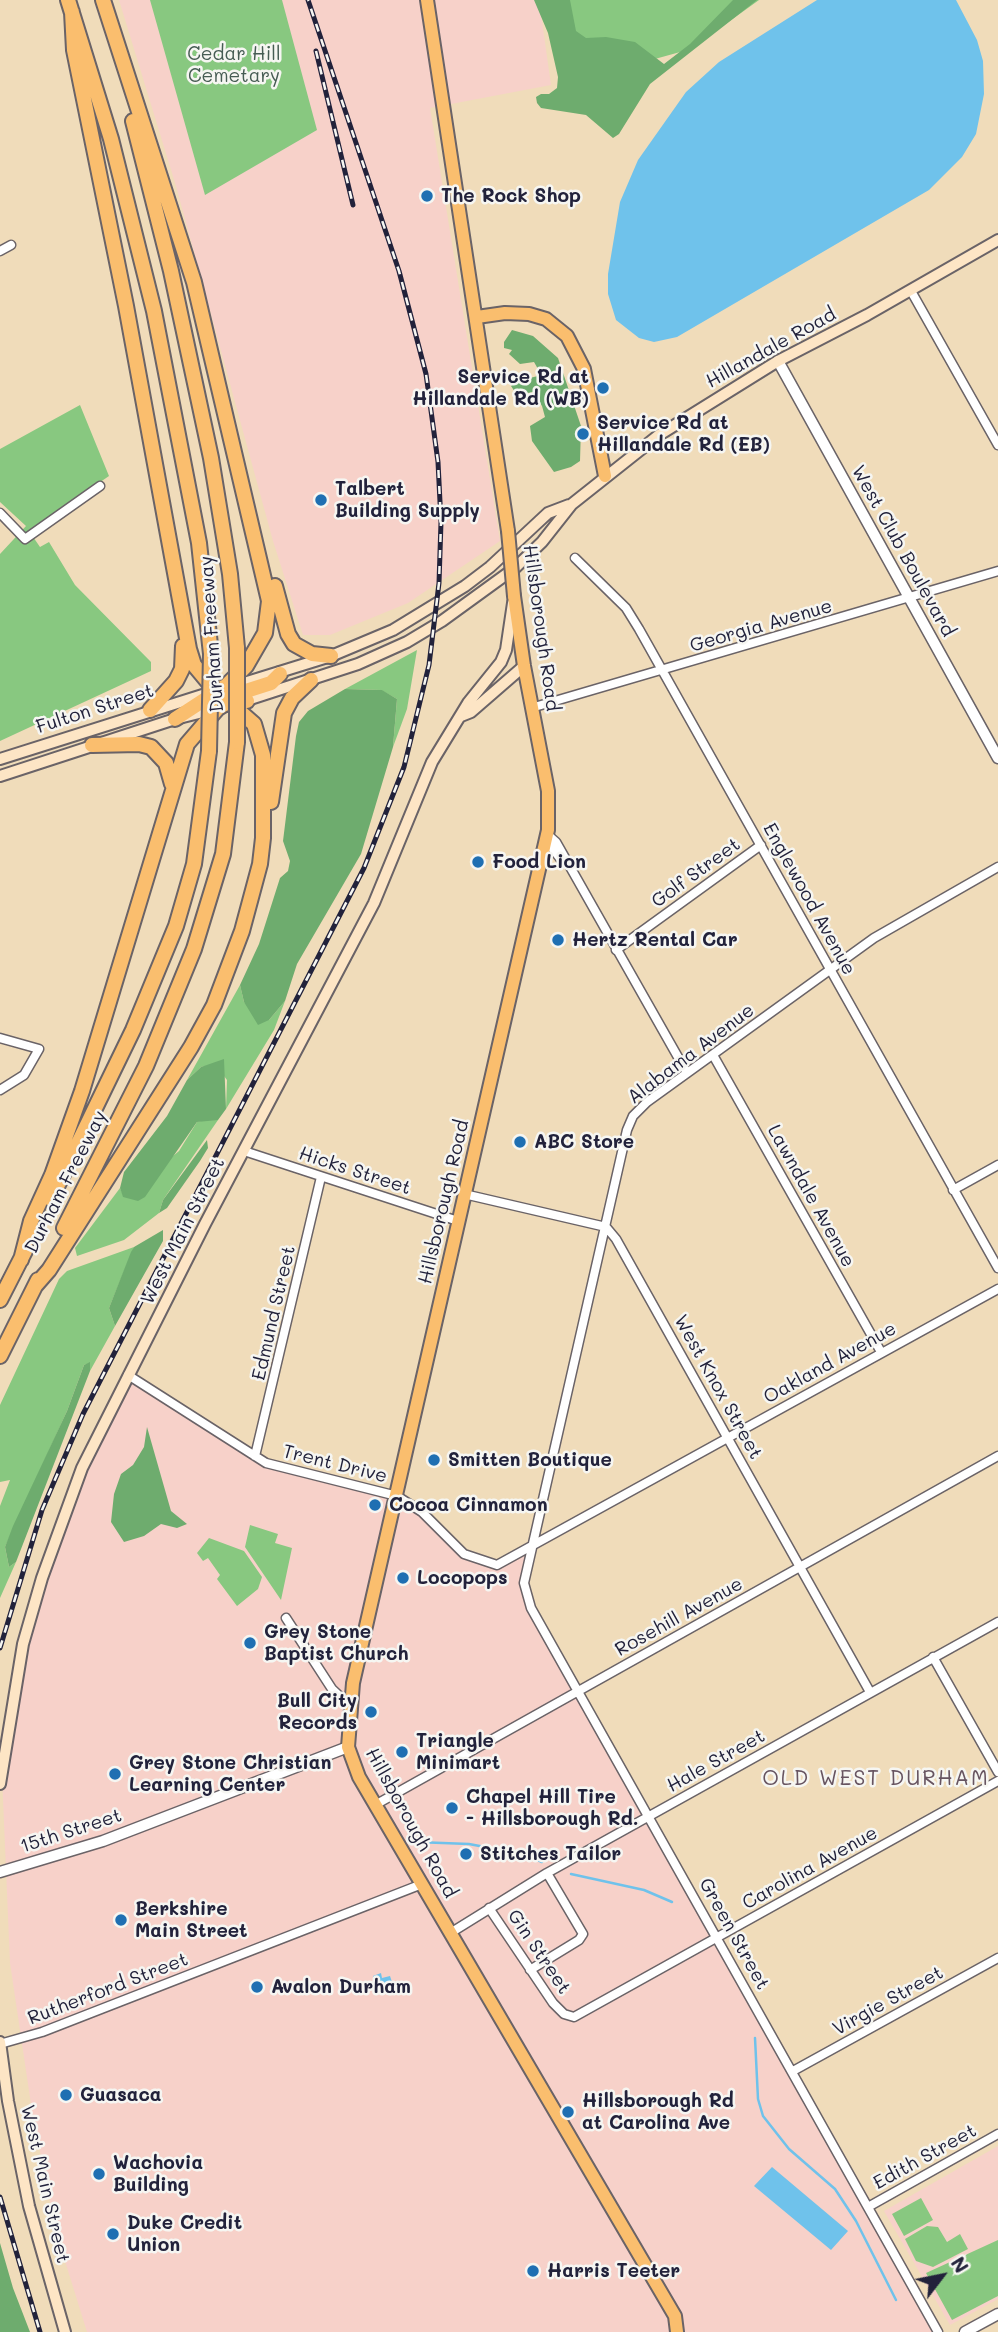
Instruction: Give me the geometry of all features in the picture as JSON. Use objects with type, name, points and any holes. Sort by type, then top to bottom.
[{"type":"highway","points":[[21,1260],[31,1221],[52,1175],[82,1091],[172,786],[187,744],[246,666],[265,633],[269,601],[194,282],[102,0]]},
{"type":"highway","name":"Durham Freeway","points":[[0,1356],[145,1066],[194,949],[223,854],[237,742],[237,648],[223,526],[171,271],[102,0]]},
{"type":"highway","points":[[35,1286],[49,1270],[204,1024],[242,931],[260,864],[263,838],[263,755],[259,733],[248,716],[222,698],[194,665],[186,635],[128,317],[74,50],[70,6]]},
{"type":"highway","name":"Durham Freeway","points":[[0,1300],[128,1042],[176,926],[194,864],[209,751],[211,654],[195,520],[154,311],[111,139],[70,6]]},
{"type":"highway","points":[[254,532],[267,557],[288,634],[294,644],[312,654],[331,656]]},
{"type":"highway","points":[[150,710],[176,681],[182,669],[186,635]]},
{"type":"highway","points":[[182,717],[222,698],[271,683],[280,674]]},
{"type":"highway","points":[[263,838],[270,817],[284,713],[292,698],[311,680]]},
{"type":"highway","points":[[92,745],[151,747],[166,763],[172,786]]},
{"type":"main road","name":"Hillsborough Road","points":[[427,0],[477,317],[508,531],[524,666],[549,799],[547,837],[502,1042],[464,1194],[349,1705],[348,1747],[352,1762],[375,1805],[452,1932],[517,2049],[675,2316],[677,2332]]},
{"type":"main road","name":"Hillandale Road","points":[[222,698],[311,680],[378,655],[442,621],[514,568],[542,542],[572,503],[684,418],[778,361],[911,291],[998,240]]},
{"type":"main road","points":[[477,317],[505,313],[529,314],[546,319],[567,336],[584,369],[605,476]]},
{"type":"main road","name":"Hillandale Road","points":[[280,674],[393,630],[433,607],[491,567],[548,513],[572,503]]},
{"type":"main road","name":"West Main Street","points":[[0,1784],[14,1685],[42,1577],[82,1468],[374,903],[432,762],[506,650],[514,596]]},
{"type":"main road","name":"West Main Street","points":[[461,716],[471,712],[524,666]]},
{"type":"main road","name":"Fulton Street","points":[[0,759],[150,710],[222,698]]},
{"type":"main road","name":"Fulton Street","points":[[0,776],[182,717]]},
{"type":"main road","name":"West Main Street","points":[[0,2043],[8,2101],[29,2206],[65,2332]]},
{"type":"street","points":[[0,251],[10,245]]},
{"type":"street","points":[[911,291],[998,444]]},
{"type":"street","name":"West Club Boulevard","points":[[778,361],[998,758]]},
{"type":"street","points":[[0,513],[24,539],[100,486]]},
{"type":"street","name":"Englewood Avenue","points":[[575,558],[626,608],[998,1268]]},
{"type":"street","name":"Georgia Avenue","points":[[531,708],[909,599],[998,570]]},
{"type":"street","points":[[547,837],[568,868],[687,1073]]},
{"type":"street","name":"Golf Street","points":[[616,950],[761,845]]},
{"type":"street","name":"Alabama Avenue","points":[[531,1547],[630,1123],[648,1102],[874,938],[998,867]]},
{"type":"street","points":[[0,1038],[39,1049],[24,1075],[0,1090]]},
{"type":"street","name":"Lawndale Avenue","points":[[713,1055],[881,1352]]},
{"type":"street","name":"Hicks Street","points":[[244,1151],[458,1221]]},
{"type":"street","points":[[953,1190],[998,1165]]},
{"type":"street","name":"Edmund Street","points":[[255,1456],[321,1177]]},
{"type":"street","points":[[464,1194],[606,1227]]},
{"type":"street","name":"West Knox Street","points":[[606,1227],[617,1239],[870,1692]]},
{"type":"street","name":"Oakland Avenue","points":[[531,1547],[998,1289]]},
{"type":"street","name":"Trent Drive","points":[[128,1375],[255,1456],[282,1467],[397,1496],[422,1512],[457,1549],[476,1561],[501,1564],[531,1547]]},
{"type":"street","name":"Rosehill Avenue","points":[[375,1805],[998,1456]]},
{"type":"street","name":"Green Street","points":[[531,1547],[524,1593],[938,2332]]},
{"type":"street","points":[[286,1618],[332,1689],[349,1705]]},
{"type":"street","name":"Hale Street","points":[[452,1932],[547,1872],[998,1622]]},
{"type":"street","points":[[933,1657],[998,1772]]},
{"type":"street","name":"15th Street","points":[[0,1872],[103,1841],[348,1747]]},
{"type":"street","name":"Carolina Avenue","points":[[564,2014],[573,2018],[998,1782]]},
{"type":"street","points":[[530,1970],[579,1940],[583,1934],[547,1872]]},
{"type":"street","name":"Rutherford Street","points":[[0,2043],[41,2032],[422,1884]]},
{"type":"street","name":"Gin Street","points":[[489,1908],[530,1970],[564,2014]]},
{"type":"street","name":"Virgie Street","points":[[793,2071],[998,1958]]},
{"type":"street","name":"Edith Street","points":[[868,2207],[998,2134]]},
{"type":"street","points":[[965,2332],[998,2314]]},
{"type":"street","points":[[675,2316],[684,2332]]},
{"type":"shaded area","points":[[119,0],[539,0],[551,85],[430,108],[500,541],[408,603],[330,635],[303,635],[273,541],[176,186]]},
{"type":"shaded area","points":[[129,1379],[253,1457],[382,1494],[415,1508],[446,1540],[485,1565],[530,1552],[523,1588],[938,2332],[87,2332],[56,2232],[32,2111],[10,1963],[2,1776],[33,1612],[70,1503]]},
{"type":"shaded area","points":[[998,2146],[998,2299],[950,2325],[884,2211]]},
{"type":"green space","name":"Cedar Hill Cemetary","points":[[150,0],[282,0],[317,130],[205,195]]},
{"type":"green space","points":[[534,0],[570,0],[576,31],[586,38],[606,37],[635,42],[664,64],[690,44],[733,0],[757,0],[650,84],[619,134],[613,138],[586,115],[541,108],[537,103],[536,97],[549,94],[557,88],[558,77],[548,33]]},
{"type":"green space","points":[[560,0],[759,0],[691,49],[644,62],[567,39]]},
{"type":"green space","points":[[512,330],[533,336],[558,358],[581,426],[580,461],[571,467],[554,472],[532,441],[530,426],[545,417],[542,406],[533,392],[517,395],[511,386],[517,381],[538,376],[538,369],[534,362],[520,364],[509,354],[512,350],[504,348],[504,342]]},
{"type":"green space","points":[[80,405],[109,476],[29,531],[40,547],[49,542],[75,585],[151,662],[151,671],[0,741],[0,554],[26,526],[0,502],[0,449]]},
{"type":"green space","points":[[417,650],[407,709],[393,747],[397,699],[381,690],[345,689]]},
{"type":"green space","points":[[345,689],[382,690],[397,699],[393,747],[361,854],[297,964],[285,1001],[269,1020],[258,1025],[244,1002],[240,985],[259,944],[280,878],[288,871],[290,861],[283,841],[299,722],[308,711]]},
{"type":"green space","points":[[240,985],[244,1002],[269,1020],[285,1001],[274,1030],[226,1109],[227,1080],[215,1064],[201,1067],[187,1080]]},
{"type":"green space","points":[[224,1059],[226,1109],[218,1120],[197,1122],[145,1197],[138,1201],[123,1197],[120,1188],[124,1172],[167,1116],[187,1080],[201,1067]]},
{"type":"green space","points":[[218,1120],[163,1200],[159,1213],[124,1240],[77,1256],[75,1248],[120,1188],[124,1197],[179,1151],[197,1122]]},
{"type":"green space","points":[[207,1140],[208,1148],[200,1161],[167,1208],[159,1213],[163,1200]]},
{"type":"green space","points":[[163,1230],[163,1241],[115,1326],[109,1308],[131,1252],[134,1247]]},
{"type":"green space","points":[[134,1247],[109,1308],[115,1326],[90,1371],[90,1363],[84,1365],[67,1411],[5,1547],[9,1567],[16,1562],[0,1598],[0,1506],[10,1480],[0,1482],[0,1405],[59,1279],[67,1271]]},
{"type":"green space","points":[[90,1362],[90,1371],[16,1562],[9,1567],[5,1547],[13,1526],[67,1411],[84,1365]]},
{"type":"green space","points":[[147,1427],[171,1511],[187,1524],[177,1528],[161,1524],[144,1536],[124,1542],[111,1522],[114,1494],[121,1474],[133,1465],[144,1447]]},
{"type":"green space","points":[[250,1525],[278,1534],[275,1543],[292,1548],[281,1600],[245,1547]]},
{"type":"green space","points":[[209,1538],[244,1551],[262,1577],[258,1589],[237,1606],[217,1579],[220,1575],[208,1558],[203,1561],[197,1553]]},
{"type":"green space","points":[[921,2198],[933,2220],[904,2236],[892,2214]]},
{"type":"green space","points":[[927,2226],[938,2227],[947,2242],[960,2234],[968,2249],[933,2267],[916,2261],[905,2239]]},
{"type":"green space","points":[[998,2240],[998,2296],[952,2320],[926,2273]]},
{"type":"green space","points":[[0,2243],[13,2288],[30,2332],[0,2332]]},
{"type":"water","points":[[817,0],[956,0],[977,40],[983,61],[984,94],[976,134],[962,157],[929,190],[677,337],[654,342],[639,338],[616,320],[608,294],[608,274],[620,202],[638,160],[686,92],[719,62]]},
{"type":"water","points":[[381,1973],[382,1978],[390,1976],[394,1988],[378,1993],[373,1976]]},
{"type":"water","points":[[772,2167],[848,2231],[831,2250],[754,2186]]},
{"type":"waterway","points":[[416,1842],[469,1844],[527,1855],[542,1862]]},
{"type":"waterway","points":[[571,1874],[644,1890],[672,1902]]},
{"type":"waterway","points":[[755,2038],[758,2099],[763,2116],[789,2149],[835,2189],[856,2221],[896,2300]]},
{"type":"railway","points":[[0,1648],[42,1510],[83,1414],[364,868],[404,767],[429,665],[439,583],[441,522],[438,462],[426,374],[399,271],[308,0]]},
{"type":"railway","points":[[316,51],[353,205]]},
{"type":"railway","points":[[0,2197],[40,2332]]},
{"type":"place","name":"The Rock Shop","points":[[427,196]]},
{"type":"place","name":"Service Rd at Hillandale Rd (WB)","points":[[603,388]]},
{"type":"place","name":"Service Rd at Hillandale Rd (EB)","points":[[583,434]]},
{"type":"place","name":"Talbert Building Supply","points":[[321,500]]},
{"type":"place","name":"Food Lion","points":[[478,862]]},
{"type":"place","name":"Hertz Rental Car","points":[[558,940]]},
{"type":"place","name":"ABC Store","points":[[520,1142]]},
{"type":"place","name":"Smitten Boutique","points":[[434,1460]]},
{"type":"place","name":"Cocoa Cinnamon","points":[[375,1505]]},
{"type":"place","name":"Locopops","points":[[403,1578]]},
{"type":"place","name":"Grey Stone Baptist Church","points":[[250,1643]]},
{"type":"place","name":"Bull City Records","points":[[371,1712]]},
{"type":"place","name":"Triangle Minimart","points":[[402,1752]]},
{"type":"place","name":"Grey Stone Christian Learning Center","points":[[115,1774]]},
{"type":"place","name":"Chapel Hill Tire - Hillsborough Rd.","points":[[452,1808]]},
{"type":"place","name":"Stitches Tailor","points":[[466,1854]]},
{"type":"place","name":"Berkshire Main Street","points":[[121,1920]]},
{"type":"place","name":"Avalon Durham","points":[[257,1987]]},
{"type":"place","name":"Guasaca","points":[[66,2095]]},
{"type":"place","name":"Hillsborough Rd at Carolina Ave","points":[[568,2112]]},
{"type":"place","name":"Wachovia Building","points":[[99,2174]]},
{"type":"place","name":"Duke Credit Union","points":[[113,2234]]},
{"type":"place","name":"Harris Teeter","points":[[533,2271]]},
{"type":"district","name":"OLD WEST DURHAM","points":[[876,1779]]}]
